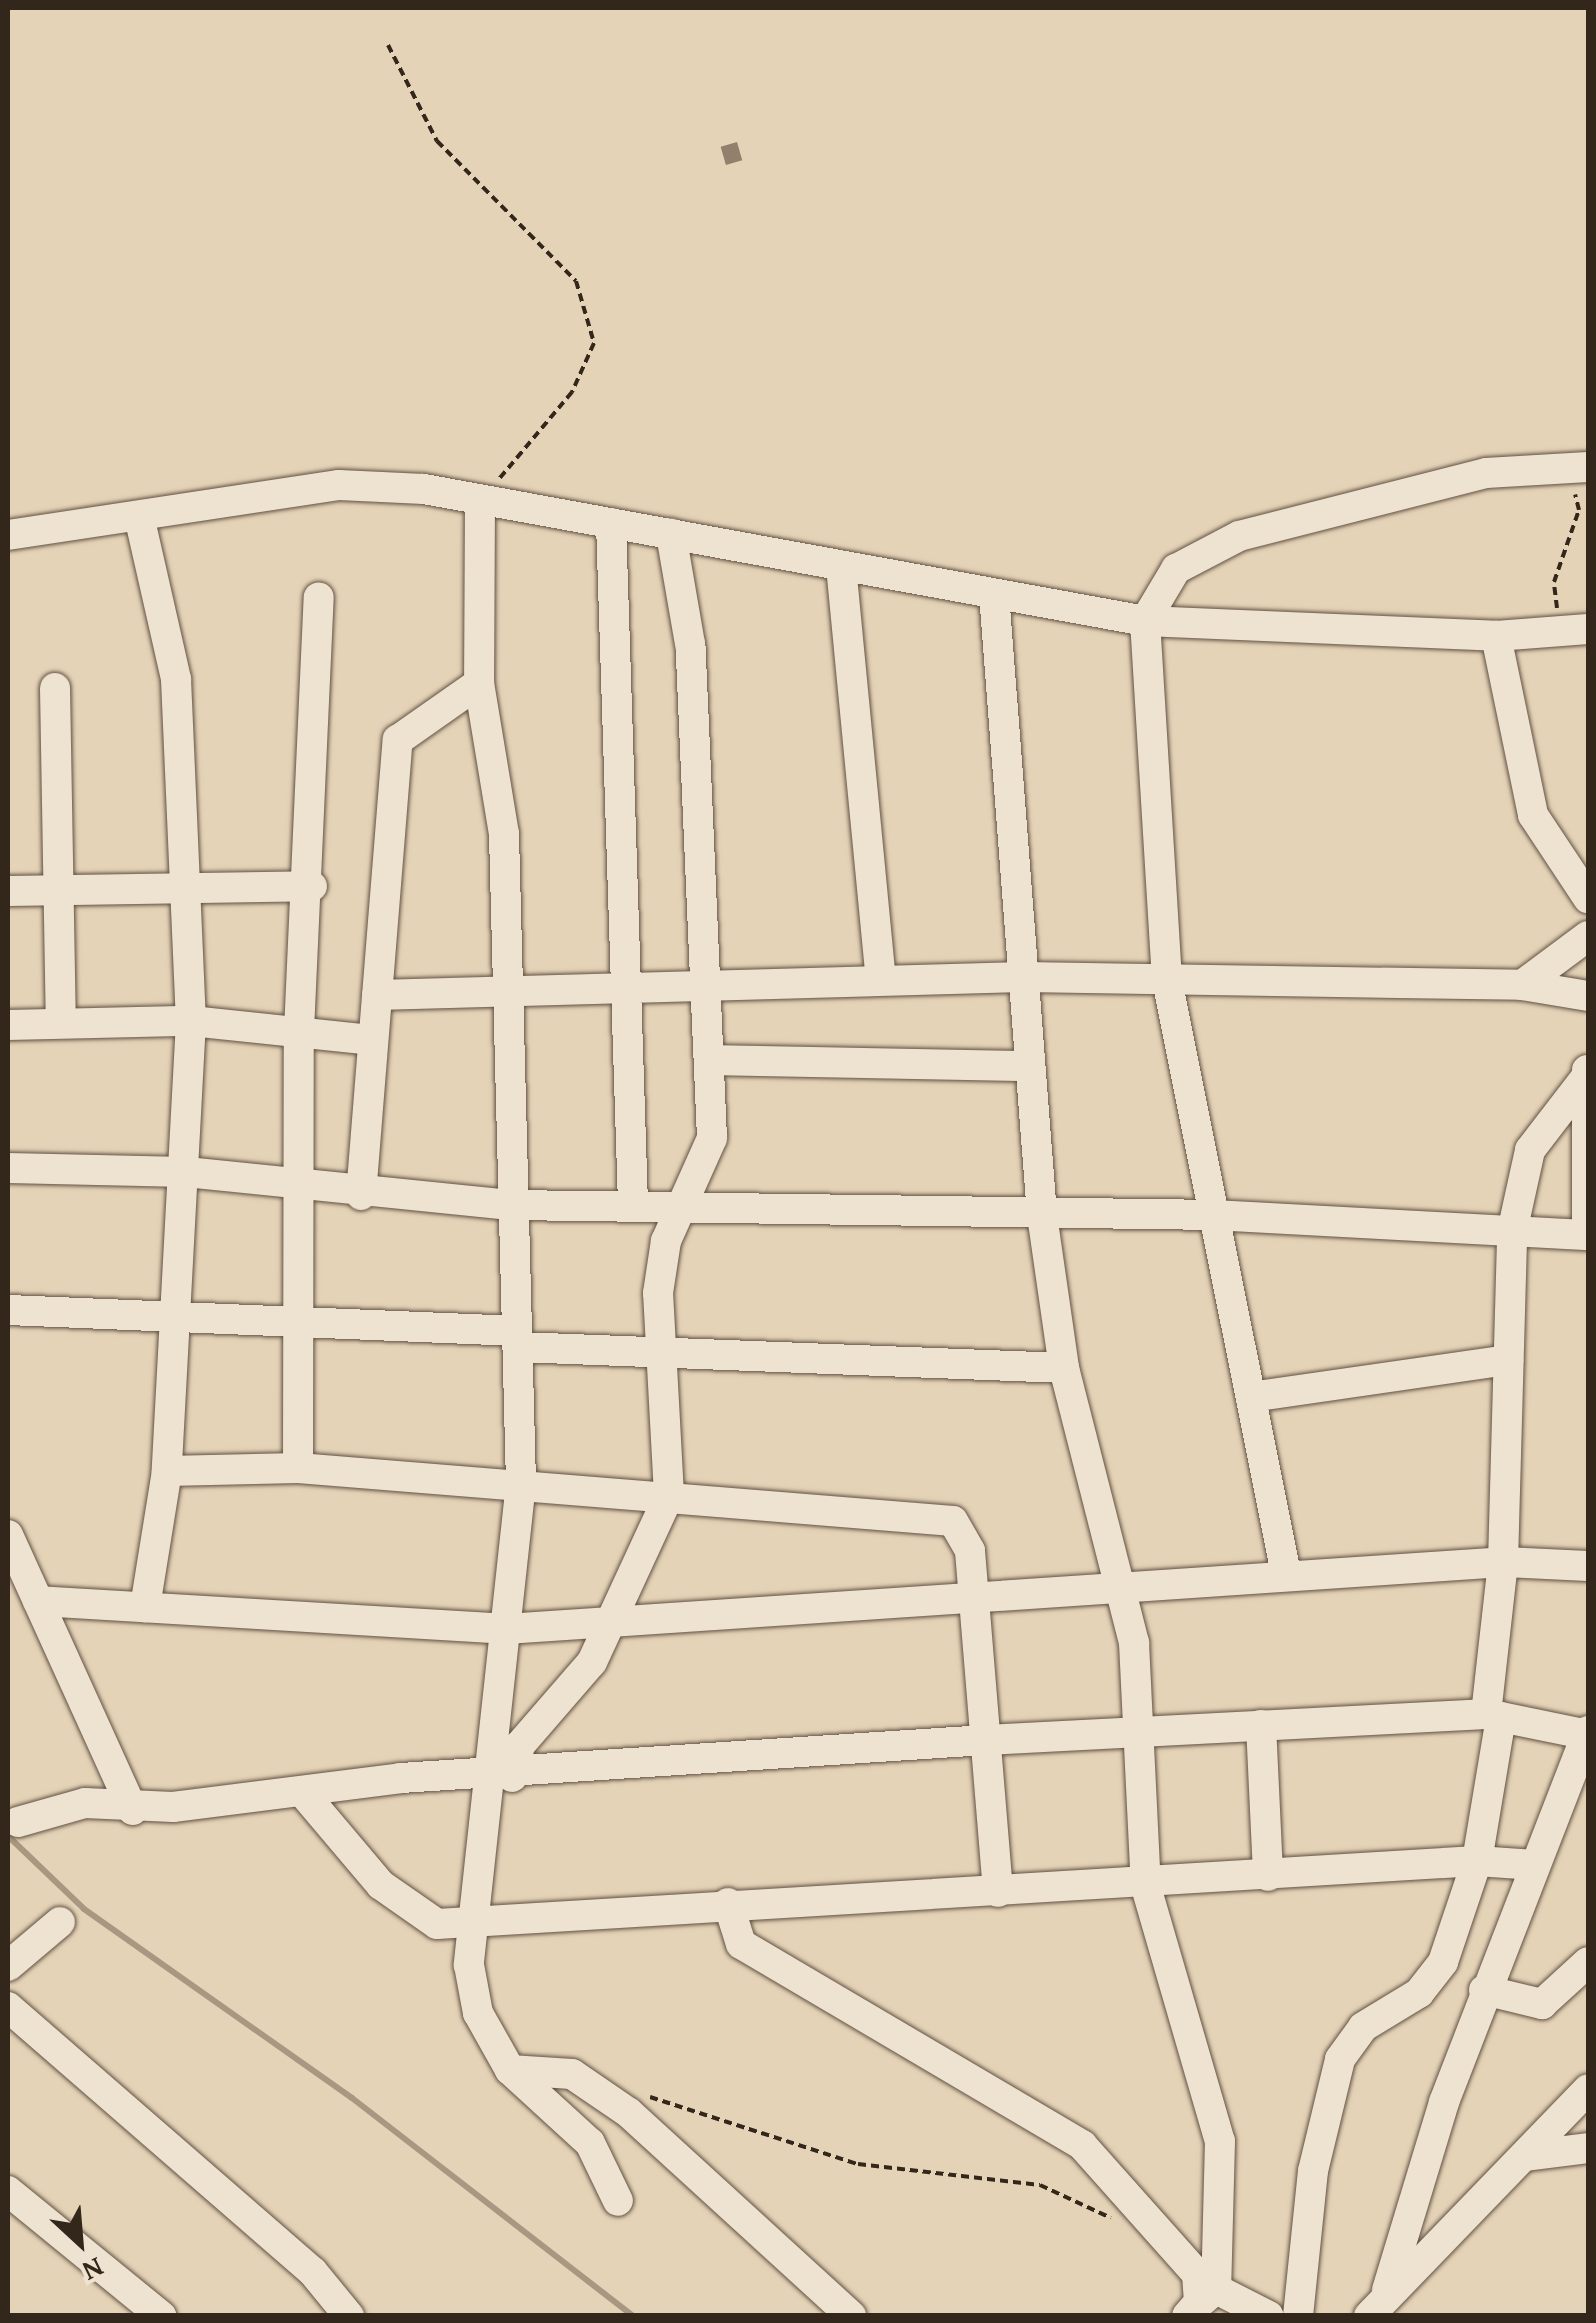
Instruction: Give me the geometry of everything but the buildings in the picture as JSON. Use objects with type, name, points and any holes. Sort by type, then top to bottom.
[{"type":"street","points":[[1286,1574],[1167,980],[1145,621],[1176,569],[1239,536],[1486,472],[1588,468]]},
{"type":"street","points":[[8,535],[339,486],[611,522],[1145,621],[1496,636],[1574,628]]},
{"type":"street","points":[[480,502],[480,684],[504,834],[521,1483],[506,1629],[504,1778],[469,1964],[478,2013],[510,2070],[590,2144],[618,2201]]},
{"type":"street","points":[[139,516],[176,679],[191,1021],[186,1172],[166,1472],[145,1607]]},
{"type":"street","points":[[611,522],[623,994],[633,1203]]},
{"type":"street","points":[[504,1778],[520,1745],[592,1662],[602,1625],[669,1495],[659,1351],[666,1240],[688,1204],[712,1138],[710,987],[690,644],[671,534]]},
{"type":"street","points":[[841,566],[882,980]]},
{"type":"street","points":[[994,594],[1042,1215],[1064,1368],[1122,1585],[1146,1887],[1220,2141],[1201,2302]]},
{"type":"street","points":[[298,1468],[299,1031],[312,886],[318,597]]},
{"type":"street","points":[[1496,636],[1533,815],[1588,898]]},
{"type":"street","points":[[361,1195],[398,740],[480,684]]},
{"type":"street","points":[[55,688],[60,1022]]},
{"type":"street","points":[[8,891],[186,884],[312,886]]},
{"type":"street","points":[[1522,984],[1588,936]]},
{"type":"street","points":[[376,994],[623,994],[710,987],[1023,977],[1522,984],[1588,996]]},
{"type":"street","points":[[8,1025],[191,1021],[373,1040]]},
{"type":"street","points":[[710,1060],[1030,1066]]},
{"type":"street","points":[[8,1168],[186,1172],[361,1195],[511,1205],[633,1203],[1042,1215],[1214,1215],[1588,1234],[1587,1067]]},
{"type":"street","points":[[1298,2316],[1313,2171],[1340,2060],[1363,2027],[1434,1980],[1478,1860],[1494,1715],[1503,1562],[1512,1232],[1530,1150],[1587,1067]]},
{"type":"street","points":[[8,1310],[178,1314],[659,1351],[1064,1368]]},
{"type":"street","points":[[1251,1397],[1508,1360]]},
{"type":"street","points":[[166,1472],[298,1468],[521,1483],[954,1521],[966,1532],[974,1594],[998,1892]]},
{"type":"street","points":[[8,1535],[133,1810]]},
{"type":"street","points":[[38,1601],[506,1629],[1286,1574],[1503,1562],[1588,1566]]},
{"type":"street","points":[[18,1822],[85,1804],[133,1810],[304,1794],[401,1778],[504,1778],[986,1740],[1494,1715],[1588,1733],[1484,1990],[1387,2290]]},
{"type":"street","points":[[1261,1725],[1268,1876]]},
{"type":"street","points":[[304,1794],[409,1910],[437,1924],[728,1903],[1146,1887],[1478,1860],[1535,1865]]},
{"type":"street","points":[[728,1903],[742,1944],[1082,2145],[1197,2274],[1201,2302]]},
{"type":"street","points":[[8,1966],[60,1922]]},
{"type":"street","points":[[1484,1990],[1542,2004],[1588,1962]]},
{"type":"street","points":[[8,2007],[313,2272],[349,2316]]},
{"type":"street","points":[[510,2070],[572,2074],[629,2113],[851,2316]]},
{"type":"street","points":[[1370,2316],[1387,2290],[1588,2089]]},
{"type":"street","points":[[1525,2156],[1588,2148]]},
{"type":"street","points":[[8,2191],[161,2316]]},
{"type":"street","points":[[1201,2302],[1270,2316]]},
{"type":"path","points":[[388,44],[437,141],[576,281],[594,342],[572,392],[480,502]]},
{"type":"path","points":[[1574,628],[1554,582],[1588,468]]},
{"type":"path","points":[[648,2096],[858,2164],[1040,2185],[1116,2220]]},
{"type":"waterway","points":[[8,1836],[84,1909],[352,2098],[633,2316]]}]
